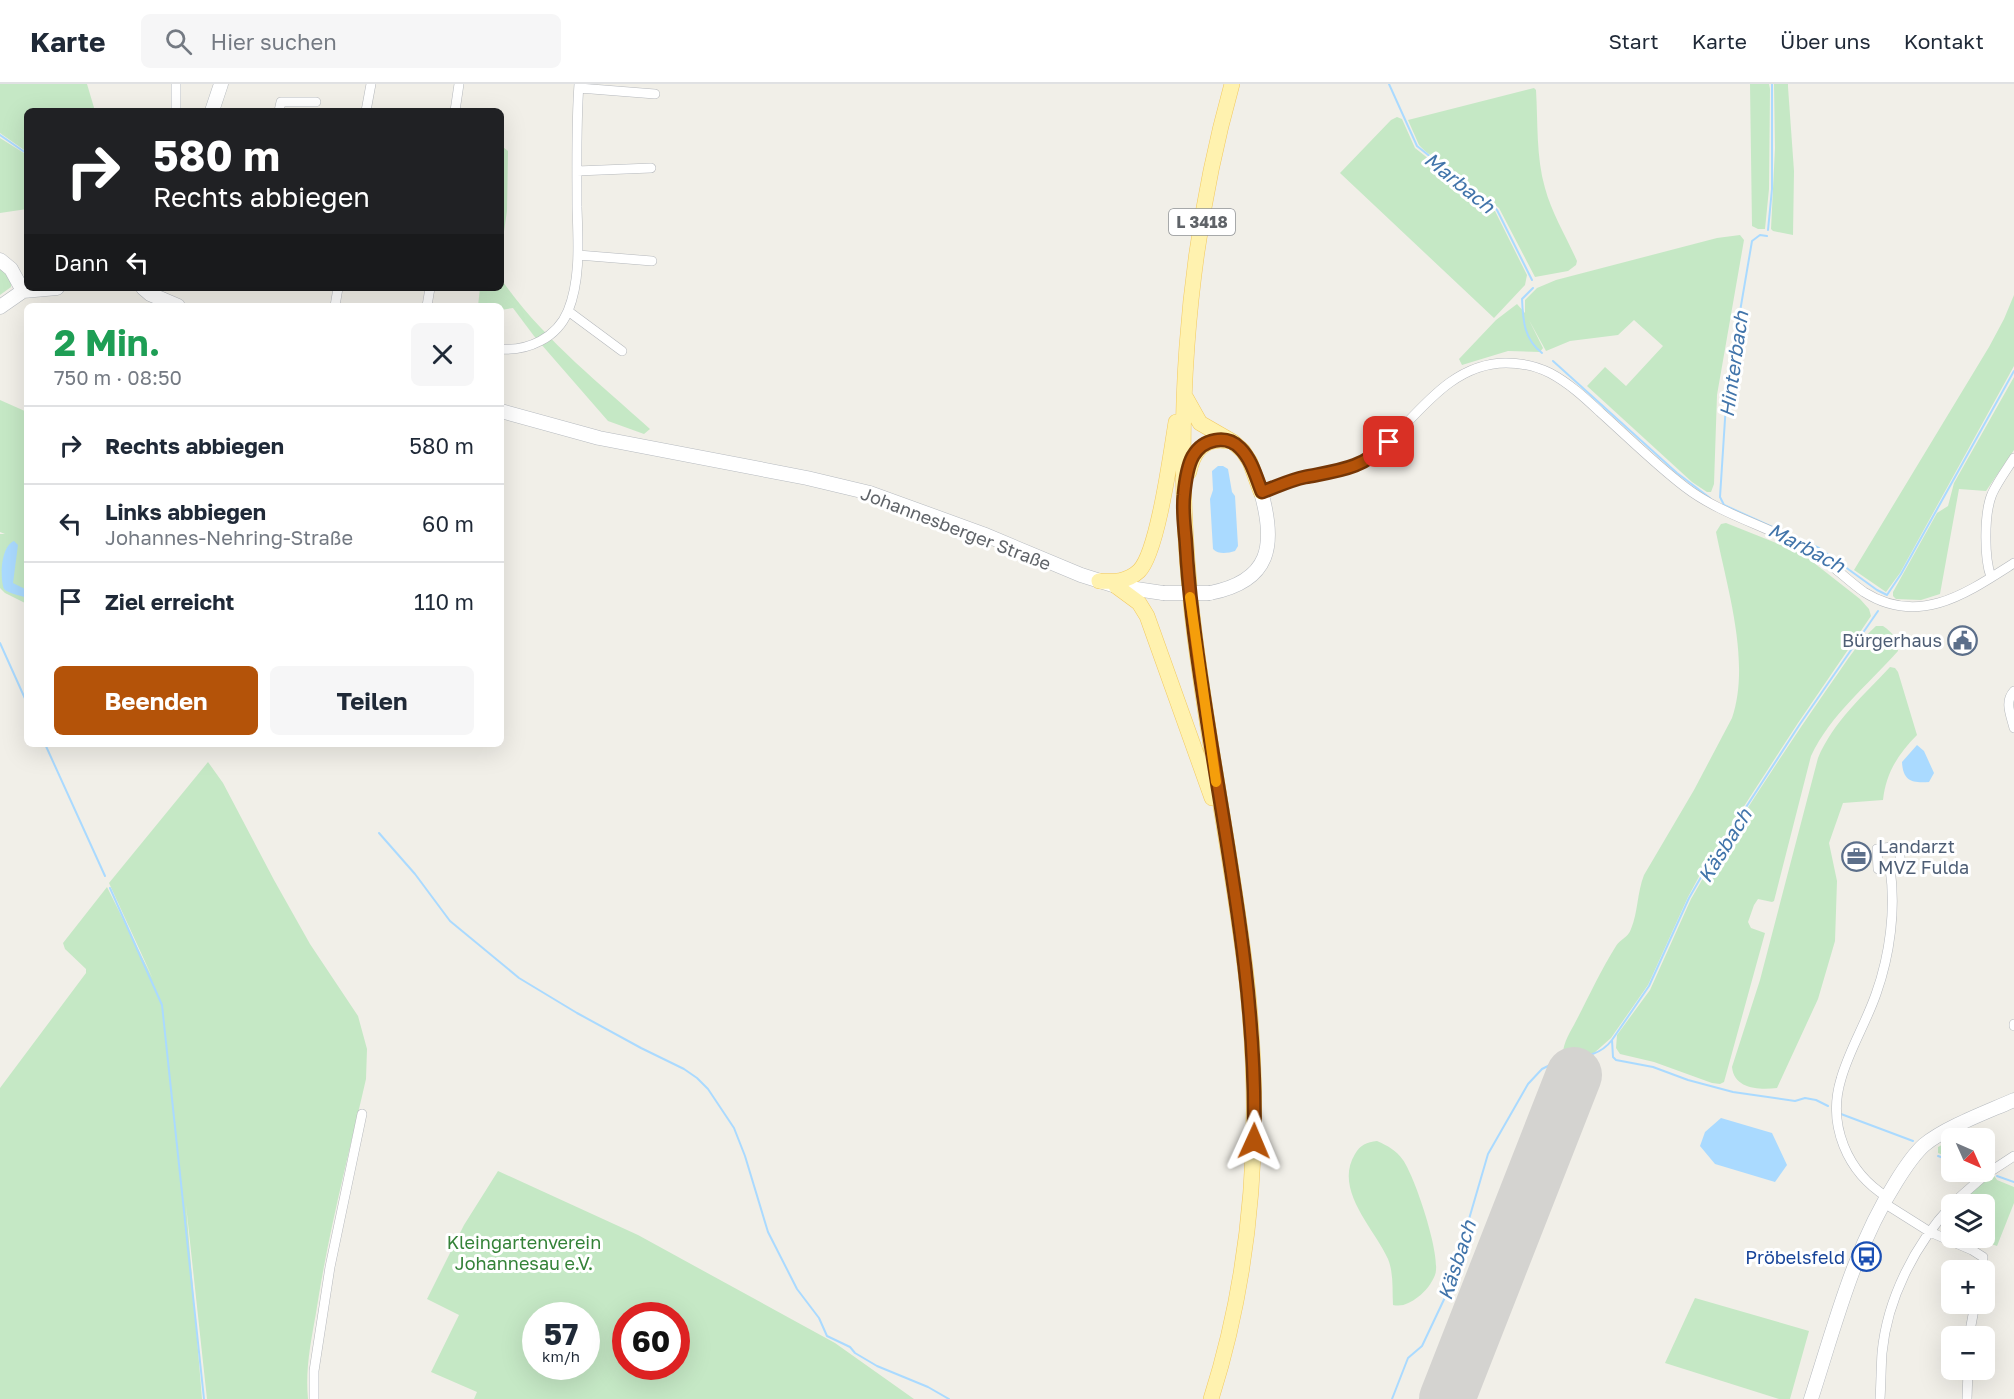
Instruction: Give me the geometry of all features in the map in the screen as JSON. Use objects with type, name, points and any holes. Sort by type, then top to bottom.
[{"type":"main road","name":"L 3418","points":[[1210,1399],[1231,1325],[1249,1218],[1254,1141],[1253,1065],[1242,943],[1192,615],[1184,495],[1185,394],[1192,294],[1202,225],[1232,84]]},
{"type":"main road","points":[[1099,581],[1115,582],[1131,577],[1146,560],[1162,501],[1186,363]]},
{"type":"main road","points":[[1185,394],[1200,423],[1233,442],[1243,451],[1262,492]]},
{"type":"main road","points":[[1184,495],[1191,462],[1197,450],[1215,440],[1233,442]]},
{"type":"main road","points":[[1116,586],[1139,603],[1147,616],[1217,810],[1226,848]]},
{"type":"street","points":[[176,84],[176,108]]},
{"type":"street","points":[[213,108],[221,84]]},
{"type":"street","points":[[367,108],[371,84]]},
{"type":"street","points":[[455,108],[459,84]]},
{"type":"street","points":[[504,349],[518,349],[543,340],[558,326],[568,311],[574,290],[578,255],[579,86],[655,94]]},
{"type":"street","points":[[279,108],[280,102],[316,102]]},
{"type":"street","points":[[577,171],[651,168]]},
{"type":"street","points":[[578,255],[652,261]]},
{"type":"street","points":[[0,260],[11,269],[24,291],[0,307]]},
{"type":"street","points":[[146,291],[171,303]]},
{"type":"street","points":[[568,311],[622,351]]},
{"type":"street","points":[[1262,492],[1294,480],[1340,471],[1362,463],[1380,451],[1430,399],[1459,376],[1481,366],[1515,363],[1539,368],[1559,378],[1673,477],[1700,497],[1716,507],[1814,552],[1876,598],[1901,606],[1928,606],[1951,599],[2014,563]]},
{"type":"street","name":"Johannesberger Straße","points":[[504,412],[599,438],[807,478],[870,493],[983,534],[1099,581],[1163,593],[1210,593],[1226,590],[1256,572],[1267,549],[1269,529],[1262,492]]},
{"type":"street","points":[[1991,577],[1987,566],[1988,510],[1992,494],[2014,458]]},
{"type":"street","points":[[2012,694],[2009,705],[2014,728]]},
{"type":"street","points":[[1890,868],[1892,912],[1885,964],[1869,1014],[1841,1079],[1836,1109],[1841,1141],[1847,1155],[1866,1183],[1885,1200],[1930,1232],[1972,1250],[1983,1257],[1983,1260]]},
{"type":"street","points":[[1811,1399],[1865,1240],[1885,1200],[1916,1153],[1934,1138],[2014,1100]]},
{"type":"street","points":[[314,1399],[314,1371],[330,1267],[362,1114]]},
{"type":"street","points":[[1963,1194],[1978,1180],[2014,1156]]},
{"type":"street","points":[[1880,1399],[1882,1350],[1896,1293],[1922,1242],[1941,1218]]},
{"type":"street","points":[[1967,1399],[1968,1380]]},
{"type":"green space","points":[[0,84],[87,84],[94,108],[24,108],[24,150],[0,133]]},
{"type":"green space","points":[[1750,84],[1769,84],[1770,89],[1769,189],[1765,229],[1752,226]]},
{"type":"green space","points":[[1774,84],[1788,84],[1794,171],[1793,235],[1771,229],[1775,148]]},
{"type":"green space","points":[[1534,88],[1536,90],[1542,176],[1555,216],[1577,261],[1576,265],[1568,271],[1535,277],[1499,208],[1425,151],[1419,145],[1408,120]]},
{"type":"green space","points":[[1397,117],[1402,119],[1415,148],[1495,211],[1527,275],[1525,285],[1494,318],[1340,173],[1391,120]]},
{"type":"green space","points":[[0,138],[24,153],[24,209],[0,213]]},
{"type":"green space","points":[[504,148],[508,151],[507,211],[504,232]]},
{"type":"green space","points":[[1740,235],[1744,240],[1717,395],[1714,484],[1711,492],[1707,492],[1692,482],[1587,386],[1605,367],[1626,386],[1663,346],[1634,320],[1618,335],[1570,341],[1546,351],[1529,320],[1543,348],[1540,352],[1508,351],[1462,365],[1459,359],[1496,320],[1517,304],[1525,313],[1525,300],[1537,288],[1556,280],[1717,238]]},
{"type":"green space","points":[[0,268],[11,280],[11,287],[0,295]]},
{"type":"green space","points":[[504,283],[552,340],[650,429],[644,434],[608,421],[534,336],[513,308],[504,310],[504,303],[478,303],[480,291],[504,291]]},
{"type":"green space","points":[[2014,295],[2014,366],[1900,573],[1886,592],[1854,570],[1989,347]]},
{"type":"green space","points":[[2014,377],[2014,450],[1986,491],[1959,489],[1940,594],[1921,600],[1896,599],[1893,592],[1937,513],[1948,506],[1954,483]]},
{"type":"green space","points":[[0,400],[24,411],[24,602],[0,588],[0,534],[5,534],[0,532]]},
{"type":"green space","points":[[1726,523],[1794,550],[1809,559],[1860,599],[1869,609],[1871,616],[1702,871],[1648,985],[1611,1038],[1594,1053],[1563,1056],[1567,1038],[1600,974],[1618,944],[1630,932],[1644,875],[1694,790],[1732,718],[1739,673],[1738,649],[1731,601],[1716,532],[1721,524]]},
{"type":"green space","points":[[1876,626],[1883,626],[1892,634],[1898,651],[1839,714],[1811,756],[1774,901],[1758,899],[1748,922],[1751,928],[1765,933],[1724,1082],[1712,1083],[1654,1062],[1620,1054],[1616,1048],[1617,1035],[1650,990],[1691,899],[1706,873],[1825,692],[1855,649]]},
{"type":"green space","points":[[1890,667],[1895,668],[1898,672],[1917,735],[1894,764],[1883,800],[1843,803],[1829,843],[1837,881],[1835,941],[1818,999],[1777,1088],[1763,1089],[1742,1084],[1737,1080],[1732,1067],[1760,980],[1818,758],[1841,721]]},
{"type":"green space","points":[[208,762],[223,783],[310,944],[358,1016],[367,1049],[366,1079],[332,1225],[312,1334],[308,1366],[308,1399],[207,1399],[186,1205],[202,1399],[0,1399],[0,1088],[86,973],[86,969],[65,949],[63,943],[107,887],[153,979],[109,883]]},
{"type":"green space","points":[[1377,1141],[1398,1154],[1408,1169],[1426,1217],[1435,1252],[1435,1275],[1430,1284],[1415,1299],[1400,1305],[1393,1305],[1392,1276],[1388,1259],[1358,1209],[1349,1181],[1350,1168],[1359,1148]]},
{"type":"green space","name":"Kleingartenverein Johannesau e.V.","points":[[498,1171],[638,1235],[835,1343],[914,1399],[474,1399],[477,1392],[431,1372],[459,1315],[427,1299],[464,1225]]},
{"type":"green space","points":[[1995,1177],[2014,1187],[2014,1203],[1997,1246],[1995,1245],[1995,1194],[1969,1194],[1983,1182],[1995,1182]]},
{"type":"green space","points":[[1695,1298],[1809,1331],[1790,1399],[1779,1399],[1665,1363]]},
{"type":"water","points":[[1218,466],[1228,469],[1232,492],[1235,496],[1238,546],[1235,551],[1227,553],[1213,549],[1210,499],[1213,490],[1212,471]]},
{"type":"water","points":[[14,541],[18,545],[13,583],[24,588],[24,597],[4,589],[2,571],[4,556],[9,544]]},
{"type":"water","points":[[1917,745],[1924,751],[1934,773],[1929,782],[1910,780],[1904,774],[1902,762]]},
{"type":"water","points":[[1721,1118],[1772,1133],[1787,1165],[1775,1182],[1715,1164],[1700,1146],[1705,1132]]},
{"type":"waterway","name":"Marbach","points":[[1389,84],[1417,146],[1497,210],[1532,280]]},
{"type":"waterway","name":"Hinterbach","points":[[1768,230],[1772,189],[1772,84]]},
{"type":"waterway","points":[[0,135],[24,152]]},
{"type":"waterway","name":"Hinterbach","points":[[1767,236],[1760,235],[1752,241],[1727,388],[1720,497],[1724,505],[1819,548],[1887,595]]},
{"type":"waterway","name":"Marbach","points":[[1533,288],[1522,299],[1524,322],[1531,342],[1542,353]]},
{"type":"waterway","name":"Marbach","points":[[1553,361],[1677,473],[1710,498]]},
{"type":"waterway","name":"Käsbach","points":[[1887,595],[1901,574],[2014,371]]},
{"type":"waterway","name":"Käsbach","points":[[1563,1058],[1596,1053],[1612,1040],[1649,986],[1689,898],[1704,872],[1800,724],[1878,611]]},
{"type":"waterway","points":[[0,643],[24,696]]},
{"type":"waterway","points":[[46,747],[105,876]]},
{"type":"waterway","points":[[379,833],[415,874],[450,921],[519,978],[577,1013],[697,1078],[708,1089],[734,1128],[768,1232],[797,1289],[819,1318],[827,1336],[850,1347],[855,1353],[877,1366],[928,1387],[949,1399]]},
{"type":"waterway","points":[[110,888],[162,1005],[204,1399]]},
{"type":"waterway","points":[[1612,1040],[1613,1057],[1616,1060],[1653,1067],[1688,1080],[1733,1092],[1795,1101],[1805,1098],[1828,1106]]},
{"type":"waterway","name":"Käsbach","points":[[1392,1399],[1408,1358],[1422,1346],[1448,1291],[1488,1154],[1528,1084],[1542,1069],[1556,1062]]},
{"type":"waterway","points":[[1841,1114],[1913,1141]]},
{"type":"waterway","points":[[1997,1176],[2014,1182]]},
{"type":"runway","points":[[1447,1399],[1574,1075]]},
{"type":"slow traffic","points":[[1190,597],[1216,782]]},
{"type":"place","name":"Bürgerhaus","points":[[1963,640]]},
{"type":"place","name":"Landarzt MVZ Fulda","points":[[1857,856]]},
{"type":"place","name":"Pröbelsfeld","points":[[1866,1257]]},
{"type":"route","points":[[1254,1141],[1253,1065],[1247,986],[1194,631],[1184,495],[1193,456],[1203,445],[1215,440],[1233,442],[1243,451],[1262,492],[1305,477],[1352,468],[1371,458],[1389,442]]}]
